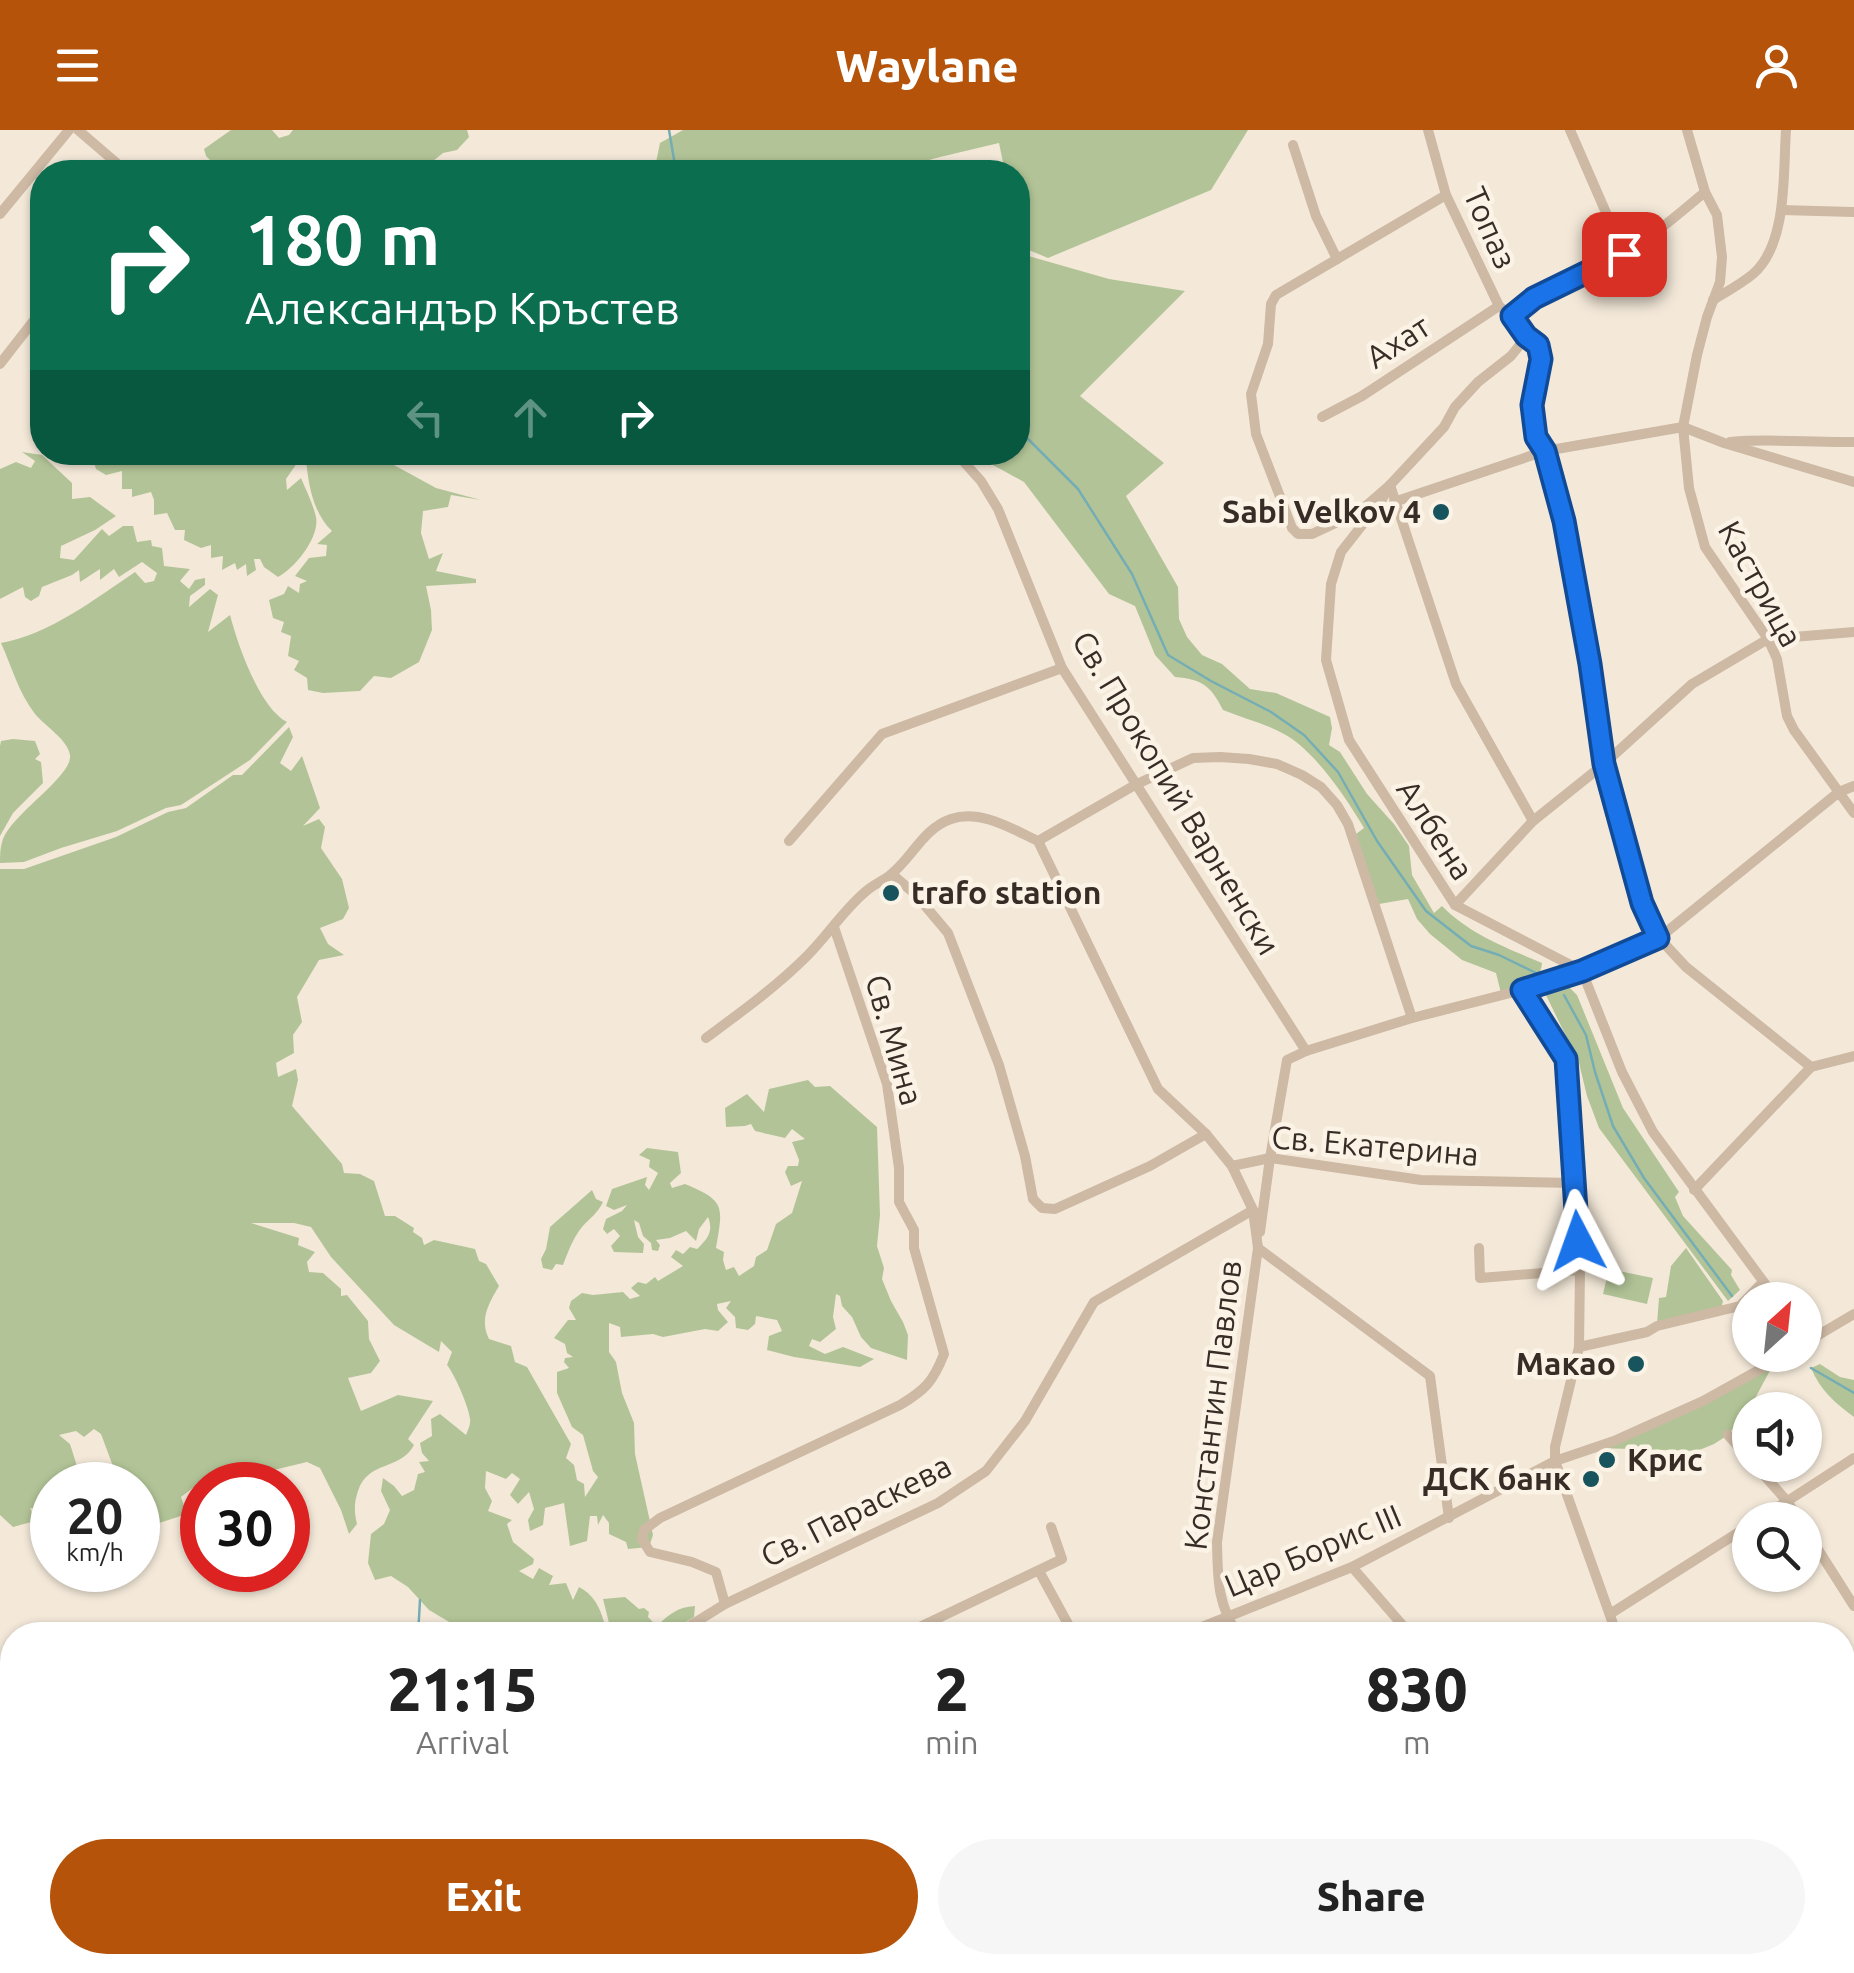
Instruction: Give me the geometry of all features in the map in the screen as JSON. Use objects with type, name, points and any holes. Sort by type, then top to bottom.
[{"type":"street","points":[[44,160],[68,130]]},
{"type":"street","points":[[78,130],[113,160]]},
{"type":"street","name":"Топаз","points":[[1428,130],[1446,195],[1499,306],[1526,336]]},
{"type":"street","points":[[1570,130],[1624,254]]},
{"type":"street","name":"Кастрица","points":[[1687,130],[1705,192],[1717,215],[1722,257],[1720,282],[1697,355],[1683,427],[1689,488],[1705,547],[1777,659],[1787,716],[1794,730],[1854,813]]},
{"type":"street","points":[[1712,301],[1754,273],[1772,248],[1781,210],[1786,130]]},
{"type":"street","points":[[1292,145],[1316,216],[1337,258]]},
{"type":"street","points":[[0,214],[30,177]]},
{"type":"street","points":[[1512,316],[1534,298],[1654,236],[1705,192]]},
{"type":"street","points":[[1446,195],[1276,294],[1268,344],[1251,394],[1256,434],[1292,528],[1298,534],[1312,534],[1359,512],[1390,485],[1456,684],[1533,821]]},
{"type":"street","points":[[1781,210],[1854,212]]},
{"type":"street","name":"Ахат","points":[[1322,416],[1362,396],[1499,306]]},
{"type":"street","points":[[0,364],[30,325]]},
{"type":"street","points":[[1526,336],[1538,345],[1541,359],[1532,405],[1536,437],[1545,451],[1564,521],[1604,764],[1642,903],[1658,938],[1686,967],[1811,1068]]},
{"type":"street","name":"Албена","points":[[1526,336],[1511,356],[1478,382],[1455,408],[1444,427],[1390,485],[1340,552],[1330,584],[1326,660],[1349,740],[1454,905],[1582,971]]},
{"type":"street","points":[[1394,502],[1545,451],[1683,427],[1854,482]]},
{"type":"street","points":[[1724,442],[1854,442]]},
{"type":"street","name":"Св. Прокопий Варненски","points":[[967,465],[998,509],[1062,668],[1306,1051]]},
{"type":"street","points":[[1454,905],[1533,821],[1604,764],[1692,684],[1768,640],[1854,632]]},
{"type":"street","points":[[789,841],[882,734],[1062,668]]},
{"type":"street","points":[[706,1038],[768,992],[866,890],[892,874],[920,840],[952,818],[996,822],[1038,841],[1135,785],[1193,758],[1220,756],[1277,764],[1302,774],[1337,806],[1348,824],[1412,1018]]},
{"type":"street","points":[[1449,1518],[1430,1376],[1258,1248],[1287,1060],[1412,1018],[1582,971],[1658,938],[1839,792],[1854,786]]},
{"type":"street","name":"Константин Павлов","points":[[1038,841],[1158,1090],[1206,1134],[1232,1166],[1253,1210],[1258,1248],[1218,1542],[1218,1588],[1226,1616]]},
{"type":"street","points":[[892,874],[948,933],[999,1065],[1038,1206],[1046,1210],[1060,1207],[1150,1166],[1206,1134]]},
{"type":"street","name":"Св. Мина","points":[[725,1604],[716,1572],[650,1552],[642,1539],[644,1530],[727,1485],[900,1405],[922,1392],[938,1371],[944,1354],[914,1248],[914,1230],[899,1202],[900,1168],[886,1084],[834,927]]},
{"type":"street","points":[[1582,971],[1622,1072],[1653,1132],[1763,1282]]},
{"type":"street","points":[[1522,990],[1566,1059],[1580,1270],[1579,1346],[1555,1461],[1613,1622]]},
{"type":"street","points":[[1694,1190],[1811,1068],[1854,1056]]},
{"type":"street","name":"Св. Екатерина","points":[[1232,1166],[1270,1158],[1421,1180],[1574,1182]]},
{"type":"street","name":"Св. Параскева","points":[[696,1622],[725,1604],[938,1502],[986,1471],[1025,1421],[1094,1302],[1253,1210]]},
{"type":"street","points":[[1479,1248],[1480,1278],[1580,1270]]},
{"type":"street","points":[[1579,1346],[1732,1308]]},
{"type":"street","points":[[1822,1331],[1854,1314]]},
{"type":"street","name":"Цар Борис III","points":[[1212,1622],[1352,1567],[1555,1461],[1614,1441],[1754,1372]]},
{"type":"street","points":[[1728,1435],[1732,1440]]},
{"type":"street","points":[[1770,1482],[1787,1502],[1854,1458]]},
{"type":"street","points":[[931,1622],[1062,1559],[1051,1527]]},
{"type":"street","points":[[1610,1614],[1732,1536]]},
{"type":"street","points":[[1822,1556],[1854,1606]]},
{"type":"street","points":[[1352,1567],[1399,1622]]},
{"type":"street","points":[[1042,1570],[1068,1622]]},
{"type":"street","points":[[1226,1616],[1230,1622]]},
{"type":"green space","points":[[231,130],[272,130],[279,138],[293,130],[467,130],[469,137],[457,150],[434,160],[210,160],[204,149]]},
{"type":"green space","points":[[683,130],[1248,130],[1211,190],[1048,258],[1030,250],[1030,160],[1003,160],[999,143],[929,160],[656,160],[660,143]]},
{"type":"green space","points":[[1030,256],[1109,279],[1185,291],[1080,396],[1164,463],[1126,496],[1178,587],[1179,619],[1187,637],[1202,655],[1222,664],[1250,689],[1276,693],[1330,717],[1329,745],[1340,752],[1367,794],[1409,846],[1412,875],[1434,913],[1442,906],[1476,932],[1542,963],[1538,975],[1501,993],[1496,973],[1462,960],[1430,934],[1417,919],[1408,899],[1379,904],[1356,834],[1364,828],[1317,762],[1282,733],[1223,710],[1205,685],[1175,677],[1155,655],[1135,606],[1109,594],[1024,482],[993,465],[1030,465]]},
{"type":"green space","points":[[16,462],[31,468],[53,465],[72,483],[72,499],[90,497],[116,516],[61,546],[60,558],[74,560],[102,529],[109,536],[123,526],[133,526],[137,542],[151,540],[152,546],[162,548],[164,566],[190,569],[180,581],[189,589],[195,580],[205,578],[205,585],[190,596],[189,607],[210,589],[218,595],[208,632],[230,615],[259,689],[287,722],[250,760],[181,805],[24,862],[0,863],[2,842],[9,829],[53,784],[70,755],[61,739],[29,706],[1,643],[54,624],[135,572],[145,583],[154,581],[157,573],[142,562],[119,577],[114,569],[100,580],[100,569],[80,582],[79,570],[42,587],[39,596],[31,601],[25,597],[23,587],[0,599],[0,469]]},
{"type":"green space","points":[[95,465],[295,465],[286,479],[287,490],[301,478],[316,517],[314,534],[299,559],[278,577],[260,559],[254,559],[256,570],[247,576],[246,564],[237,570],[235,563],[222,570],[223,556],[211,558],[211,545],[201,548],[184,540],[185,530],[175,530],[167,513],[154,515],[151,492],[132,497],[132,489],[122,489],[122,471],[106,475]]},
{"type":"green space","points":[[307,465],[394,465],[436,488],[481,500],[451,495],[448,507],[423,511],[421,533],[429,559],[443,553],[436,571],[476,579],[476,583],[426,586],[432,630],[419,662],[391,678],[374,676],[360,691],[308,690],[307,678],[294,670],[299,661],[288,656],[291,636],[281,632],[284,622],[273,618],[269,600],[284,594],[288,586],[299,593],[300,584],[307,581],[295,576],[309,558],[326,556],[327,545],[317,544],[332,531],[320,516]]},
{"type":"green space","points":[[289,727],[293,737],[280,763],[291,771],[302,756],[320,808],[303,826],[319,819],[325,827],[321,848],[342,879],[349,908],[343,919],[320,928],[328,944],[344,955],[319,960],[297,997],[302,1022],[293,1035],[294,1053],[276,1063],[278,1077],[296,1069],[298,1080],[292,1106],[342,1164],[344,1173],[360,1174],[374,1181],[385,1216],[395,1216],[414,1228],[424,1245],[434,1240],[475,1249],[479,1261],[486,1264],[499,1286],[485,1318],[489,1339],[511,1346],[515,1362],[527,1367],[571,1444],[566,1458],[574,1465],[577,1480],[584,1484],[585,1497],[598,1477],[583,1435],[572,1427],[557,1393],[557,1372],[569,1368],[565,1358],[573,1357],[567,1353],[565,1344],[554,1338],[568,1320],[576,1320],[569,1308],[571,1301],[582,1293],[623,1292],[630,1299],[640,1296],[631,1288],[655,1277],[658,1281],[683,1266],[671,1257],[676,1250],[683,1254],[690,1247],[697,1249],[710,1231],[708,1217],[696,1241],[686,1231],[656,1240],[660,1245],[658,1251],[652,1250],[634,1220],[644,1244],[643,1253],[614,1252],[611,1246],[620,1236],[614,1229],[607,1234],[603,1229],[606,1219],[627,1205],[614,1210],[606,1206],[612,1189],[647,1177],[645,1185],[649,1190],[658,1173],[649,1167],[650,1160],[639,1155],[647,1148],[678,1152],[681,1173],[670,1183],[672,1188],[685,1184],[715,1201],[720,1214],[716,1248],[724,1252],[726,1270],[734,1267],[739,1276],[767,1250],[776,1224],[792,1213],[802,1181],[791,1186],[785,1172],[788,1166],[798,1166],[792,1142],[805,1139],[792,1129],[785,1138],[755,1131],[751,1124],[726,1127],[725,1108],[747,1094],[764,1112],[769,1089],[808,1080],[815,1087],[830,1086],[877,1127],[877,1246],[884,1268],[882,1279],[908,1335],[907,1360],[871,1348],[836,1294],[836,1329],[820,1342],[812,1339],[809,1346],[825,1354],[843,1347],[874,1359],[860,1367],[767,1350],[769,1336],[782,1331],[777,1320],[756,1316],[755,1324],[748,1330],[736,1328],[735,1317],[726,1308],[731,1301],[717,1304],[728,1322],[718,1331],[621,1337],[620,1327],[609,1323],[609,1352],[616,1362],[622,1393],[634,1423],[635,1454],[653,1535],[649,1547],[628,1549],[626,1542],[609,1534],[609,1523],[603,1515],[598,1525],[597,1516],[590,1516],[587,1541],[570,1546],[564,1503],[545,1508],[543,1525],[530,1531],[528,1520],[534,1509],[529,1492],[518,1504],[510,1495],[520,1479],[512,1473],[506,1479],[486,1471],[485,1488],[492,1501],[488,1511],[512,1520],[507,1524],[513,1542],[534,1559],[533,1564],[519,1571],[533,1579],[539,1568],[553,1576],[549,1585],[566,1583],[573,1600],[579,1587],[584,1590],[604,1622],[449,1622],[429,1610],[408,1587],[391,1576],[375,1580],[368,1563],[371,1534],[384,1524],[390,1510],[381,1491],[383,1478],[402,1496],[414,1490],[418,1474],[425,1472],[419,1462],[429,1461],[420,1443],[432,1436],[431,1419],[440,1414],[466,1435],[469,1414],[447,1365],[452,1352],[441,1341],[439,1352],[394,1325],[331,1257],[311,1227],[294,1223],[251,1223],[299,1238],[298,1245],[315,1252],[307,1262],[309,1272],[323,1273],[368,1321],[369,1339],[380,1361],[371,1373],[348,1378],[361,1411],[398,1395],[433,1401],[408,1439],[414,1445],[408,1453],[363,1481],[355,1503],[357,1524],[349,1534],[320,1468],[310,1462],[180,1462],[180,1516],[160,1523],[160,1462],[111,1462],[101,1434],[94,1429],[84,1437],[76,1431],[59,1435],[70,1444],[76,1462],[30,1462],[30,1522],[13,1527],[0,1515],[0,869],[24,869],[116,837],[168,812],[186,808],[233,775],[242,775]]},
{"type":"green space","points":[[1,741],[35,741],[40,754],[35,759],[41,762],[43,783],[13,813],[0,836],[0,746]]},
{"type":"green space","points":[[1566,984],[1577,995],[1623,1108],[1679,1192],[1675,1197],[1683,1216],[1732,1270],[1735,1282],[1728,1301],[1599,1128],[1579,1063],[1545,993],[1550,987]]},
{"type":"green space","points":[[592,1190],[596,1199],[603,1202],[601,1206],[579,1231],[563,1265],[556,1264],[552,1270],[543,1268],[541,1259],[550,1227]]},
{"type":"green space","points":[[1686,1248],[1723,1301],[1721,1309],[1657,1324],[1659,1298],[1666,1297],[1671,1266]]},
{"type":"green space","points":[[1609,1269],[1653,1278],[1647,1304],[1603,1294]]},
{"type":"green space","points":[[1822,1365],[1840,1377],[1854,1380],[1854,1417],[1834,1401],[1813,1372],[1822,1372]]},
{"type":"green space","points":[[1755,1372],[1769,1372],[1758,1392],[1732,1392],[1732,1430],[1714,1444],[1697,1451],[1597,1448]]},
{"type":"green space","points":[[625,1597],[649,1612],[653,1622],[609,1622],[603,1599]]},
{"type":"green space","points":[[695,1606],[694,1617],[686,1622],[662,1622]]},
{"type":"waterway","points":[[669,130],[674,160]]},
{"type":"waterway","points":[[1030,441],[1078,489],[1132,574],[1168,655],[1271,712],[1304,735],[1338,772],[1377,841],[1426,911],[1471,946],[1540,975]]},
{"type":"waterway","points":[[1564,995],[1586,1035],[1613,1126],[1644,1178],[1732,1296]]},
{"type":"waterway","points":[[1818,1372],[1854,1393]]},
{"type":"waterway","points":[[419,1622],[420,1600]]},
{"type":"place","name":"Sabi Velkov 4","points":[[1441,512]]},
{"type":"place","name":"trafo station","points":[[891,893]]},
{"type":"place","name":"Макао","points":[[1636,1364]]},
{"type":"place","name":"Крис","points":[[1607,1460]]},
{"type":"place","name":"ДСК банк","points":[[1591,1479]]},
{"type":"route","points":[[1578,1241],[1566,1059],[1522,990],[1582,971],[1658,938],[1642,903],[1604,764],[1564,521],[1545,451],[1536,437],[1532,405],[1541,359],[1538,345],[1512,316],[1534,298],[1624,254]]}]
